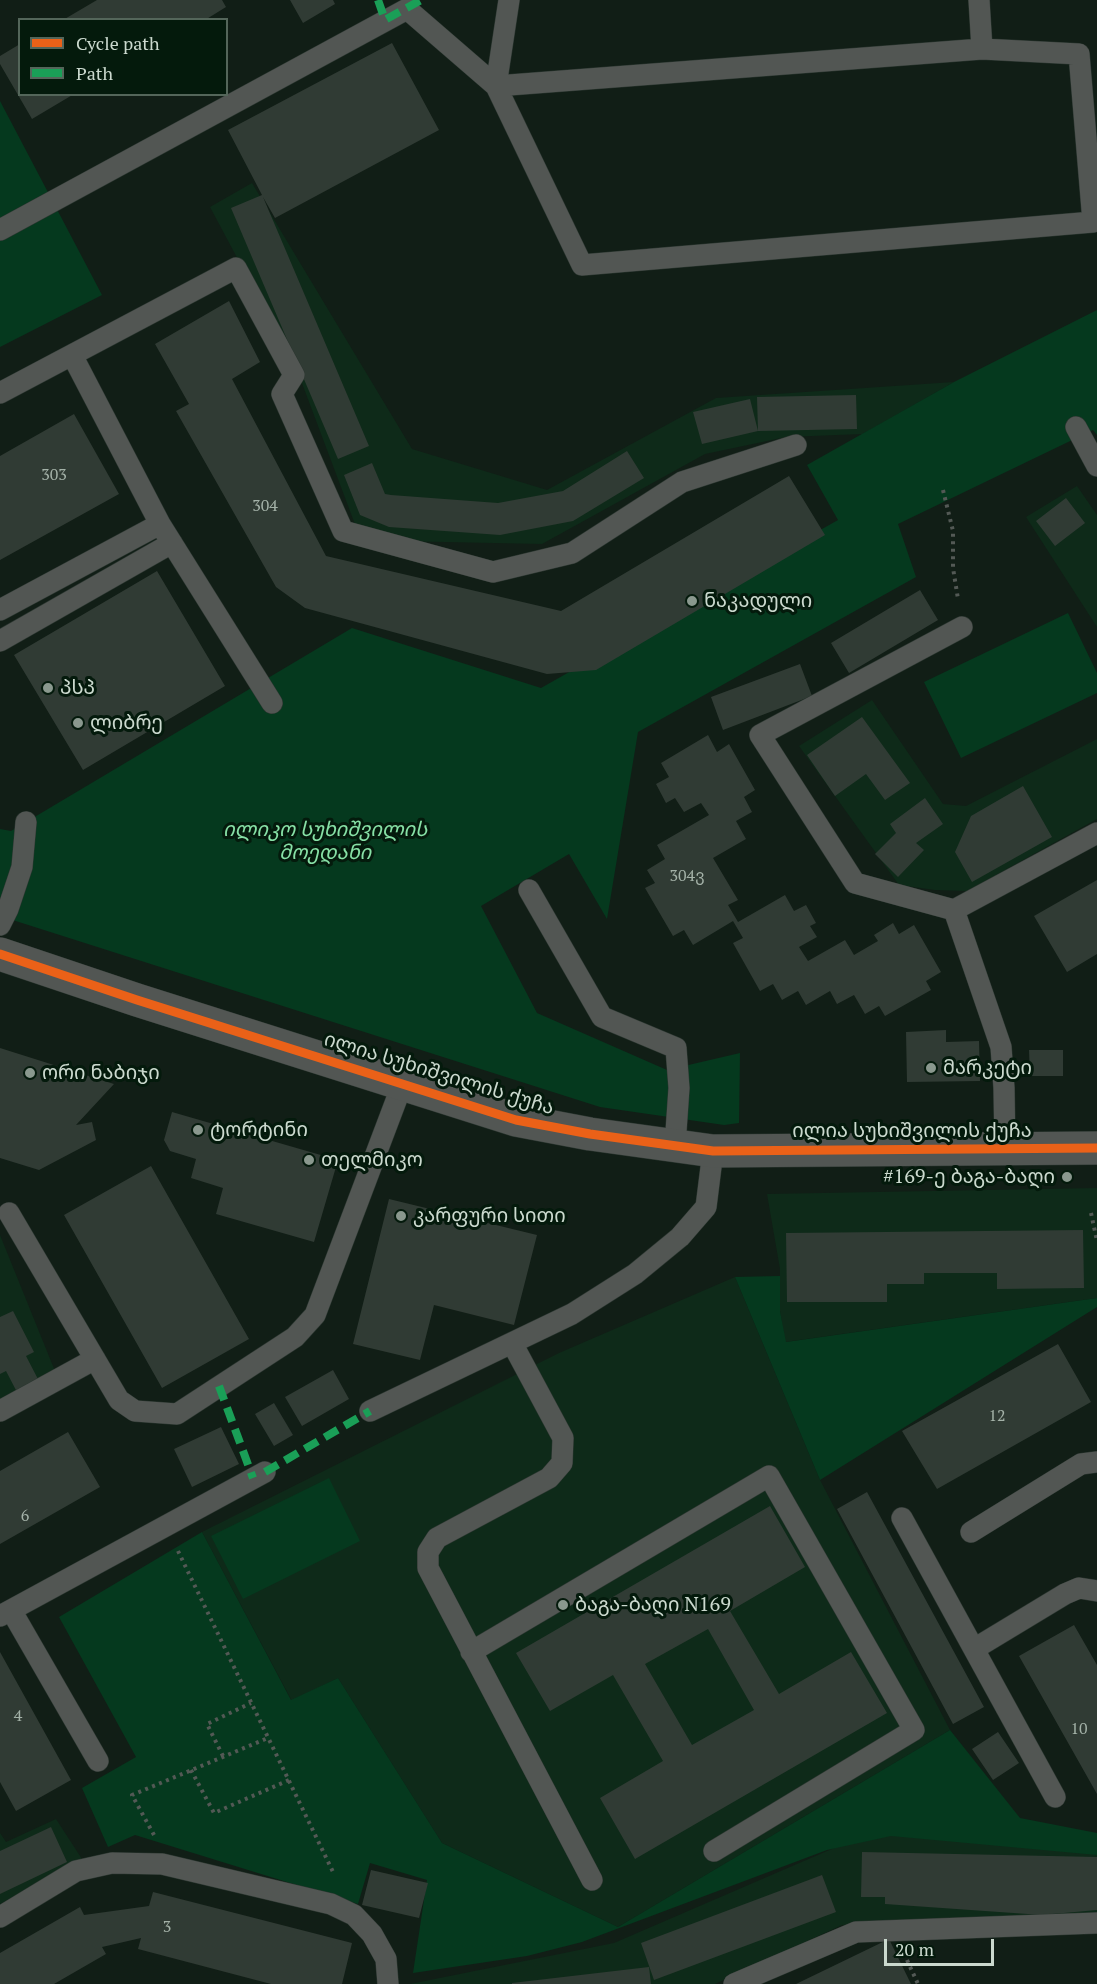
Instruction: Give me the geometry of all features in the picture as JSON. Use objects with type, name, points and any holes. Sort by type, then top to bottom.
[{"type":"street","name":"ილია სუხიშვილის ქუჩა","points":[[0,954],[137,1000],[516,1120],[590,1134],[713,1151],[1097,1148]]},
{"type":"lane","points":[[496,86],[509,0]]},
{"type":"lane","points":[[979,0],[982,49]]},
{"type":"lane","points":[[0,230],[407,9],[496,86],[582,265],[1093,222],[1079,54],[982,49],[496,86]]},
{"type":"lane","points":[[0,393],[236,268],[294,375],[282,394],[343,531],[493,572],[572,554],[682,482],[796,445]]},
{"type":"lane","points":[[72,355],[160,524],[272,703]]},
{"type":"lane","points":[[1076,427],[1097,466]]},
{"type":"lane","points":[[0,610],[160,524]]},
{"type":"lane","points":[[0,641],[172,543]]},
{"type":"lane","points":[[962,627],[760,735],[855,883],[954,910],[1097,833]]},
{"type":"lane","points":[[0,926],[22,867],[26,822]]},
{"type":"lane","points":[[530,890],[602,1017],[676,1048],[679,1088],[675,1146]]},
{"type":"lane","points":[[954,910],[1000,1047],[1004,1088],[1005,1149]]},
{"type":"lane","points":[[9,1213],[118,1400],[135,1411],[177,1414],[295,1337],[315,1315],[402,1085]]},
{"type":"lane","points":[[370,1411],[572,1314],[634,1274],[680,1236],[706,1207],[713,1151]]},
{"type":"lane","points":[[512,1343],[563,1438],[562,1463],[549,1478],[437,1538],[428,1552],[428,1568],[592,1880]]},
{"type":"lane","points":[[0,1411],[95,1359]]},
{"type":"lane","points":[[971,1532],[1081,1464],[1097,1462]]},
{"type":"lane","points":[[98,1761],[6,1613],[265,1472]]},
{"type":"lane","points":[[471,1652],[769,1476],[914,1730],[714,1851]]},
{"type":"lane","points":[[902,1518],[1055,1797]]},
{"type":"lane","points":[[974,1649],[1065,1594],[1079,1588],[1097,1591]]},
{"type":"lane","points":[[0,1917],[76,1871],[112,1863],[162,1864],[332,1904],[354,1915],[372,1934],[386,1959],[388,1984]]},
{"type":"lane","points":[[734,1984],[856,1932],[1097,1923]]},
{"type":"path","points":[[943,490],[953,531],[953,568],[962,627]]},
{"type":"path","points":[[1091,1213],[1097,1241]]},
{"type":"path","points":[[166,1526],[354,1915]]},
{"type":"path","points":[[223,1756],[207,1724],[251,1702]]},
{"type":"path","points":[[162,1864],[164,1852],[132,1795],[268,1738]]},
{"type":"path","points":[[191,1770],[214,1813],[289,1780]]},
{"type":"shaded area","points":[[252,183],[412,449],[547,490],[716,398],[954,382],[863,434],[786,437],[705,454],[542,544],[395,541],[356,527],[297,370],[210,207]]},
{"type":"shaded area","points":[[1077,486],[1097,515],[1097,627],[1026,517]]},
{"type":"shaded area","points":[[872,700],[943,804],[966,806],[1097,739],[1097,819],[967,891],[935,890],[899,885],[799,746]]},
{"type":"shaded area","points":[[1097,1188],[1097,1298],[785,1342],[780,1311],[780,1269],[767,1194]]},
{"type":"shaded area","points":[[0,1235],[57,1376],[0,1407]]},
{"type":"shaded area","name":"ბაგა-ბაღი N169","points":[[735,1277],[820,1480],[950,1730],[618,1927],[442,1843],[338,1678],[292,1701],[202,1532],[559,1353]]},
{"type":"shaded area","points":[[56,1819],[82,1859],[0,1904],[0,1833],[6,1842]]},
{"type":"shaded area","points":[[885,1826],[1097,1843],[1097,1913],[842,1925],[715,1984],[410,1984],[614,1943]]},
{"type":"green space","points":[[0,101],[102,295],[0,347]]},
{"type":"green space","name":"ილიკო სუხიშვილის მოედანი","points":[[1097,310],[1097,435],[1093,430],[898,524],[916,577],[638,732],[607,919],[569,854],[481,906],[537,1013],[667,1070],[740,1053],[739,1123],[724,1125],[600,1107],[0,916],[0,829],[11,831],[352,628],[541,688],[838,520],[807,465],[954,382]]},
{"type":"green space","points":[[1068,613],[1097,673],[1097,693],[961,758],[924,682]]},
{"type":"green space","points":[[780,1276],[780,1311],[786,1342],[1097,1298],[1097,1307],[820,1480],[735,1277]]},
{"type":"green space","points":[[329,1478],[360,1541],[243,1599],[211,1536]]},
{"type":"green space","points":[[202,1532],[291,1700],[338,1678],[442,1843],[618,1927],[950,1730],[1020,1818],[1097,1833],[1097,1855],[891,1836],[827,1850],[582,1942],[527,1956],[413,1973],[427,1880],[370,1863],[358,1904],[135,1835],[108,1847],[82,1788],[136,1757],[59,1617]]},
{"type":"building","points":[[97,0],[222,0],[226,7],[208,18],[66,18]]},
{"type":"building","points":[[290,0],[333,0],[335,4],[303,23]]},
{"type":"building","points":[[392,43],[439,130],[275,218],[263,197],[369,446],[338,459],[231,208],[262,195],[228,130]]},
{"type":"building","points":[[18,45],[18,95],[0,64],[0,56]]},
{"type":"building","points":[[19,96],[71,96],[32,119]]},
{"type":"building","points":[[229,301],[260,362],[232,379],[326,556],[561,611],[789,476],[825,535],[596,670],[547,674],[305,608],[276,587],[176,411],[189,404],[155,344]]},
{"type":"building","points":[[856,395],[857,429],[758,431],[757,397]]},
{"type":"building","points":[[750,399],[758,431],[702,444],[693,412]]},
{"type":"building","points":[[74,414],[119,494],[0,560],[0,456]]},
{"type":"building","points":[[627,451],[644,478],[573,521],[500,535],[389,527],[360,515],[344,475],[372,463],[385,494],[498,503],[563,491]]},
{"type":"building","points":[[1066,498],[1085,523],[1055,546],[1036,521]]},
{"type":"building","points":[[157,571],[225,686],[83,770],[14,655]]},
{"type":"building","points":[[920,590],[938,620],[849,673],[831,643]]},
{"type":"building","points":[[800,664],[812,696],[723,730],[711,697]]},
{"type":"building","points":[[862,717],[910,783],[885,800],[866,774],[835,796],[807,755]]},
{"type":"building","points":[[708,735],[717,752],[729,744],[755,790],[744,797],[752,812],[736,821],[746,839],[713,858],[738,900],[728,905],[738,922],[785,895],[794,911],[806,905],[816,923],[810,926],[817,937],[799,947],[808,961],[845,940],[854,955],[878,941],[874,935],[893,923],[899,934],[914,925],[941,972],[926,981],[931,990],[885,1016],[879,1006],[865,1014],[854,995],[837,1004],[830,991],[806,1005],[798,991],[782,1000],[773,984],[760,991],[733,943],[743,938],[733,921],[693,945],[684,930],[673,936],[645,888],[655,883],[647,870],[665,859],[657,845],[709,815],[701,803],[684,812],[675,798],[666,803],[656,784],[669,777],[661,763]]},
{"type":"building","points":[[1023,786],[1052,837],[972,882],[955,852],[971,816]]},
{"type":"building","points":[[925,798],[943,824],[916,843],[924,850],[898,877],[875,854],[896,833],[890,824]]},
{"type":"building","points":[[1097,880],[1097,954],[1067,972],[1034,916]]},
{"type":"building","points":[[946,1030],[946,1042],[979,1041],[980,1081],[907,1082],[906,1032]]},
{"type":"building","points":[[0,1048],[114,1084],[76,1125],[92,1122],[96,1140],[39,1170],[0,1158]]},
{"type":"building","points":[[1029,1050],[1063,1050],[1063,1076],[1030,1076]]},
{"type":"building","points":[[172,1112],[338,1160],[314,1242],[216,1214],[223,1188],[191,1178],[196,1159],[170,1151],[164,1140]]},
{"type":"building","points":[[151,1166],[249,1339],[162,1388],[64,1215]]},
{"type":"building","points":[[389,1199],[537,1235],[514,1325],[434,1305],[420,1360],[353,1344]]},
{"type":"building","points":[[1083,1230],[1084,1288],[997,1289],[997,1273],[924,1273],[924,1284],[887,1284],[887,1302],[787,1302],[786,1233]]},
{"type":"building","points":[[13,1311],[34,1352],[26,1356],[40,1383],[18,1394],[6,1371],[0,1374],[0,1317]]},
{"type":"building","points":[[1058,1344],[1091,1402],[937,1489],[902,1431]]},
{"type":"building","points":[[333,1370],[349,1399],[302,1426],[285,1397]]},
{"type":"building","points":[[274,1403],[293,1435],[274,1446],[255,1414]]},
{"type":"building","points":[[221,1427],[239,1464],[192,1487],[174,1449]]},
{"type":"building","points":[[68,1432],[100,1487],[0,1544],[0,1471]]},
{"type":"building","points":[[867,1492],[984,1707],[953,1724],[837,1509]]},
{"type":"building","points":[[770,1506],[805,1567],[730,1611],[779,1694],[851,1652],[887,1713],[635,1859],[600,1798],[663,1761],[613,1675],[550,1711],[516,1653]],"holes":[[[708,1629],[754,1710],[692,1745],[645,1664]]]},
{"type":"building","points":[[1074,1625],[1097,1665],[1097,1794],[1019,1656]]},
{"type":"building","points":[[0,1652],[71,1780],[16,1811],[0,1782]]},
{"type":"building","points":[[998,1732],[1019,1763],[993,1780],[972,1749]]},
{"type":"building","points":[[51,1827],[67,1862],[0,1894],[0,1851]]},
{"type":"building","points":[[862,1852],[1097,1857],[1097,1910],[1042,1915],[885,1904],[885,1897],[861,1897]]},
{"type":"building","points":[[371,1870],[428,1883],[419,1918],[362,1905]]},
{"type":"building","points":[[822,1875],[836,1912],[654,1980],[641,1943]]},
{"type":"building","points":[[153,1892],[352,1943],[342,1984],[271,1984],[138,1949],[141,1938],[102,1947],[106,1954],[54,1984],[0,1984],[0,1953],[80,1907],[84,1915],[149,1906]]},
{"type":"building","points":[[889,1939],[911,1984],[796,1984]]},
{"type":"building","points":[[649,1967],[651,1984],[512,1984],[512,1983]]},
{"type":"marked path","points":[[378,0],[385,20],[421,0]]},
{"type":"marked path","points":[[219,1386],[253,1478]]},
{"type":"marked path","points":[[265,1472],[370,1411]]},
{"type":"cycle path","points":[[0,954],[137,1000],[516,1120],[590,1134],[713,1151],[1097,1148]]},
{"type":"place","name":"ნაკადული","points":[[692,601]]},
{"type":"place","name":"პსპ","points":[[48,688]]},
{"type":"place","name":"ლიბრე","points":[[78,723]]},
{"type":"place","name":"მარკეტი","points":[[931,1068]]},
{"type":"place","name":"ორი ნაბიჯი","points":[[30,1073]]},
{"type":"place","name":"ტორტინი","points":[[198,1130]]},
{"type":"place","name":"თელმიკო","points":[[309,1160]]},
{"type":"place","name":"#169-ე ბაგა-ბაღი","points":[[1067,1177]]},
{"type":"place","name":"კარფური სითი","points":[[401,1216]]},
{"type":"place","name":"ბაგა-ბაღი N169","points":[[563,1605]]}]
